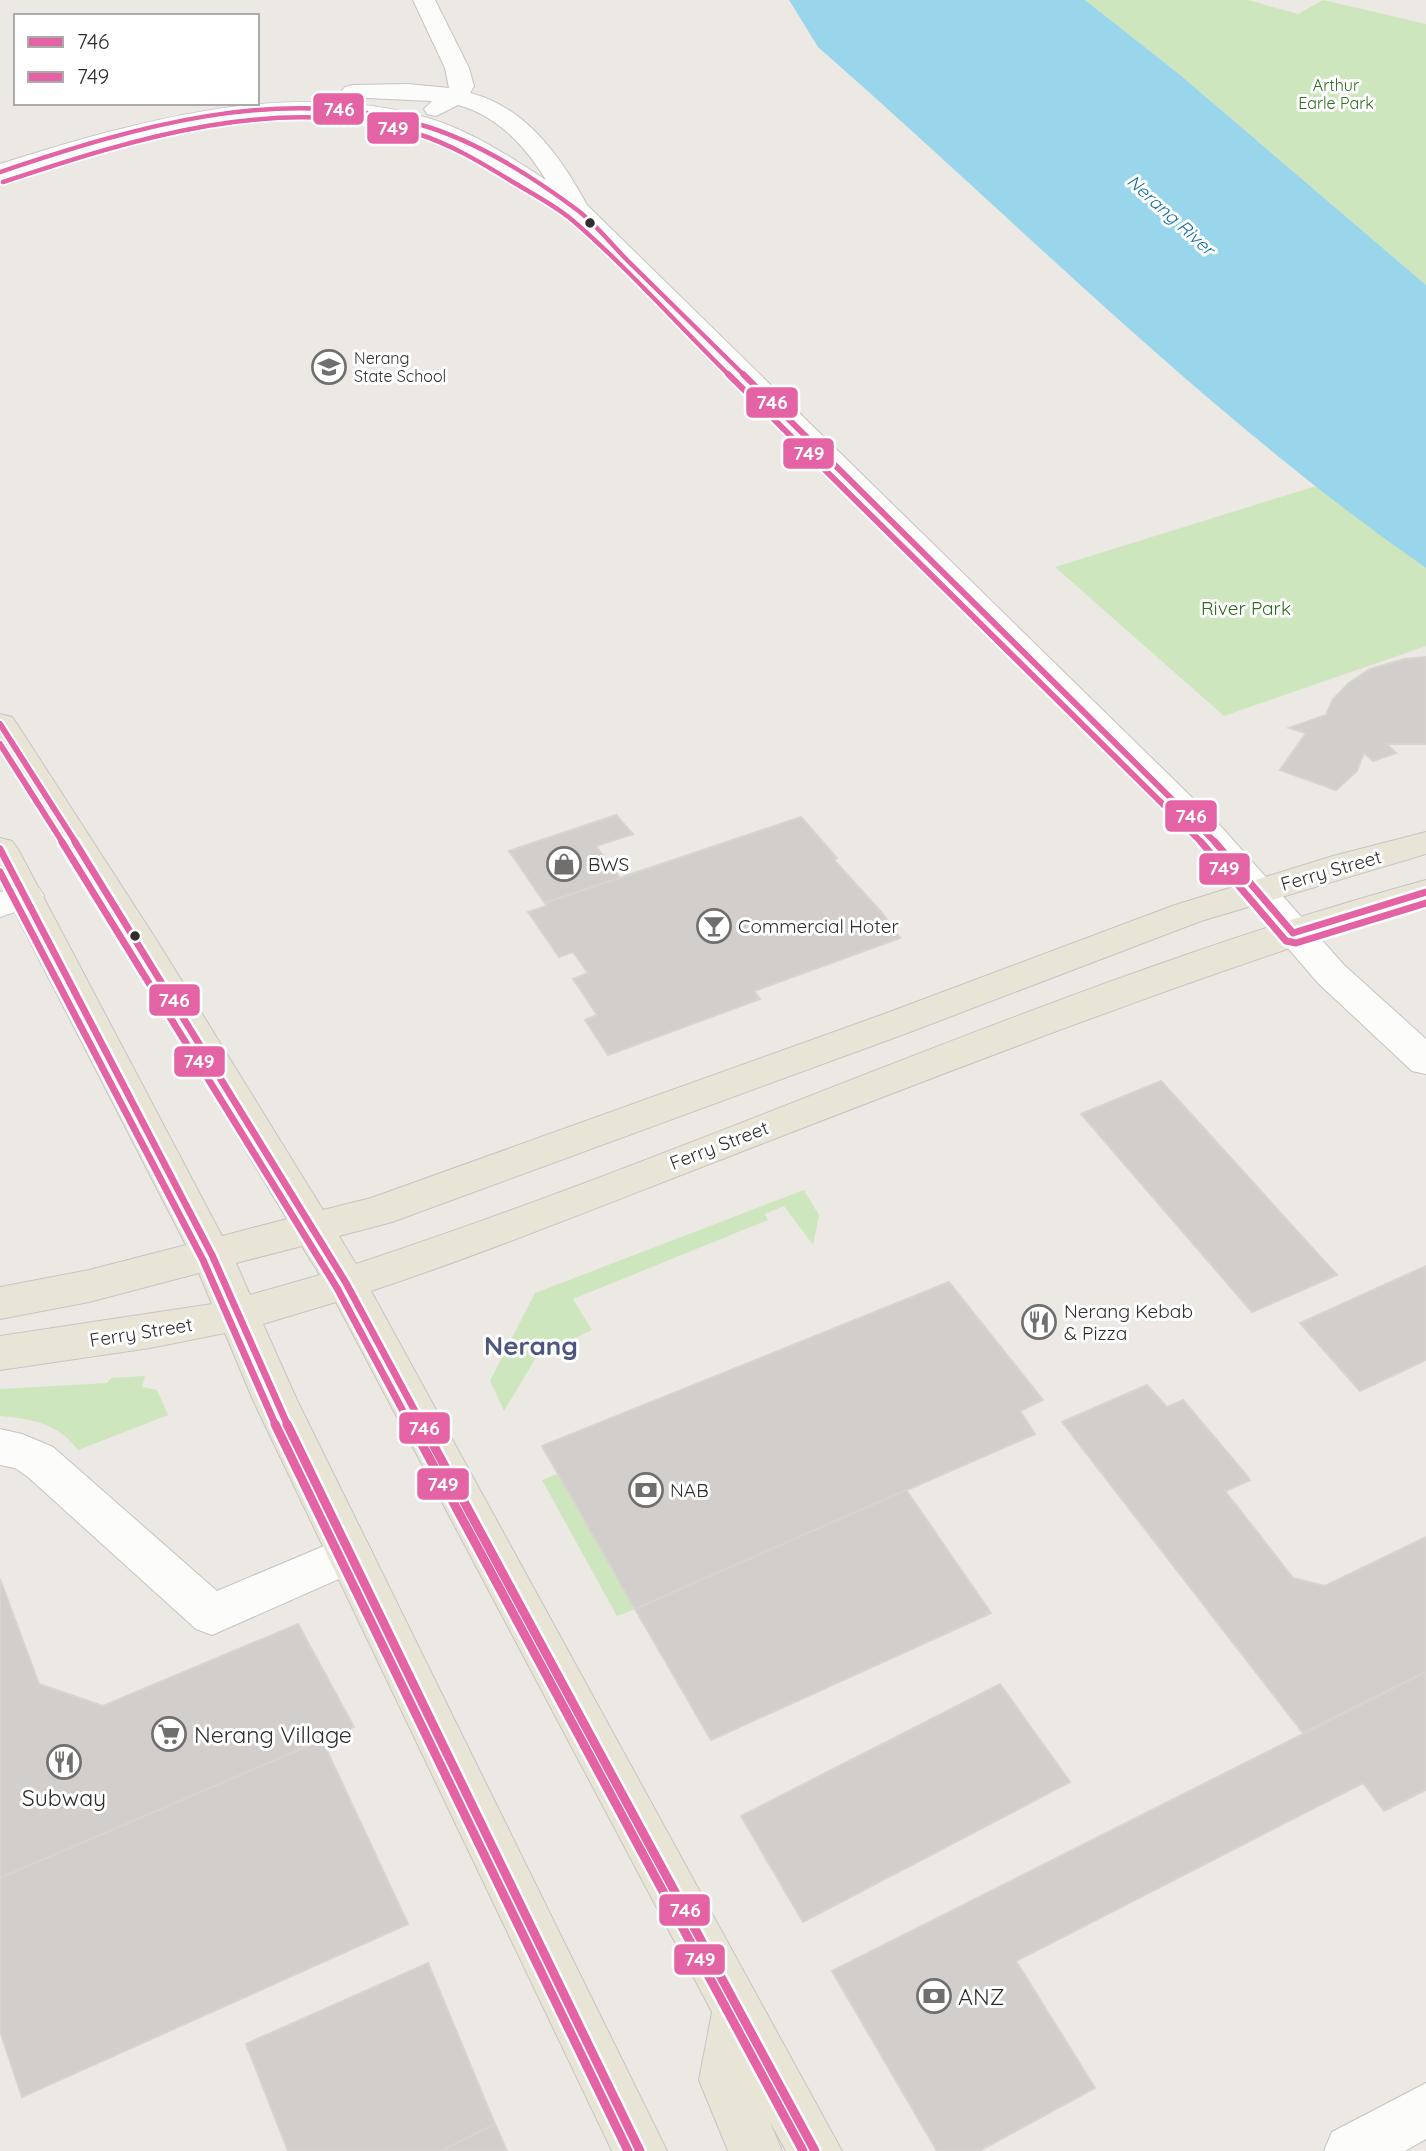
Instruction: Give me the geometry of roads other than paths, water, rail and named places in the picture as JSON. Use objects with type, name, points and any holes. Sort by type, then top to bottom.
[{"type":"main road","points":[[0,724],[146,953],[346,1283],[815,2151]]},
{"type":"main road","name":"Ferry Street","points":[[0,1303],[89,1286],[378,1211],[897,1023],[1188,913],[1426,843]]},
{"type":"main road","points":[[0,849],[13,900],[212,1255],[350,1554],[640,2151]]},
{"type":"main road","name":"Ferry Street","points":[[0,1353],[152,1332],[237,1314],[346,1283],[591,1194],[1133,989],[1293,933],[1426,892]]},
{"type":"main road","points":[[738,2011],[726,2080],[755,2151]]},
{"type":"street","points":[[416,122],[453,98],[462,86],[457,68],[424,0]]},
{"type":"street","points":[[0,172],[79,148],[195,121],[341,93],[419,92],[453,98],[499,113],[529,140],[553,169],[577,210]]},
{"type":"street","points":[[195,121],[269,110],[315,109],[358,111],[416,122],[453,136],[577,210],[1205,830],[1293,933],[1354,996],[1426,1061]]},
{"type":"street","points":[[0,1447],[14,1448],[41,1460],[61,1482],[212,1615],[350,1554]]},
{"type":"street","points":[[1351,2151],[1426,2110]]},
{"type":"water","name":"Nerang River","points":[[789,0],[1085,0],[1179,74],[1426,285],[1426,568],[1266,447],[1115,316],[818,47]]},
{"type":"place","name":"Nerang State School","points":[[329,367]]},
{"type":"place","name":"BWS","points":[[564,864]]},
{"type":"place","name":"Commercial Hoter","points":[[714,926]]},
{"type":"place","name":"Nerang Kebab & Pizza","points":[[1039,1322]]},
{"type":"place","name":"NAB","points":[[646,1490]]},
{"type":"place","name":"Nerang Village","points":[[169,1734]]},
{"type":"place","name":"Subway","points":[[64,1762]]},
{"type":"place","name":"ANZ","points":[[934,1996]]},
{"type":"district","name":"Nerang","points":[[531,1345]]},
{"type":"park label","name":"Arthur Earle Park","points":[[1336,94]]},
{"type":"park label","name":"River Park","points":[[1246,608]]}]
